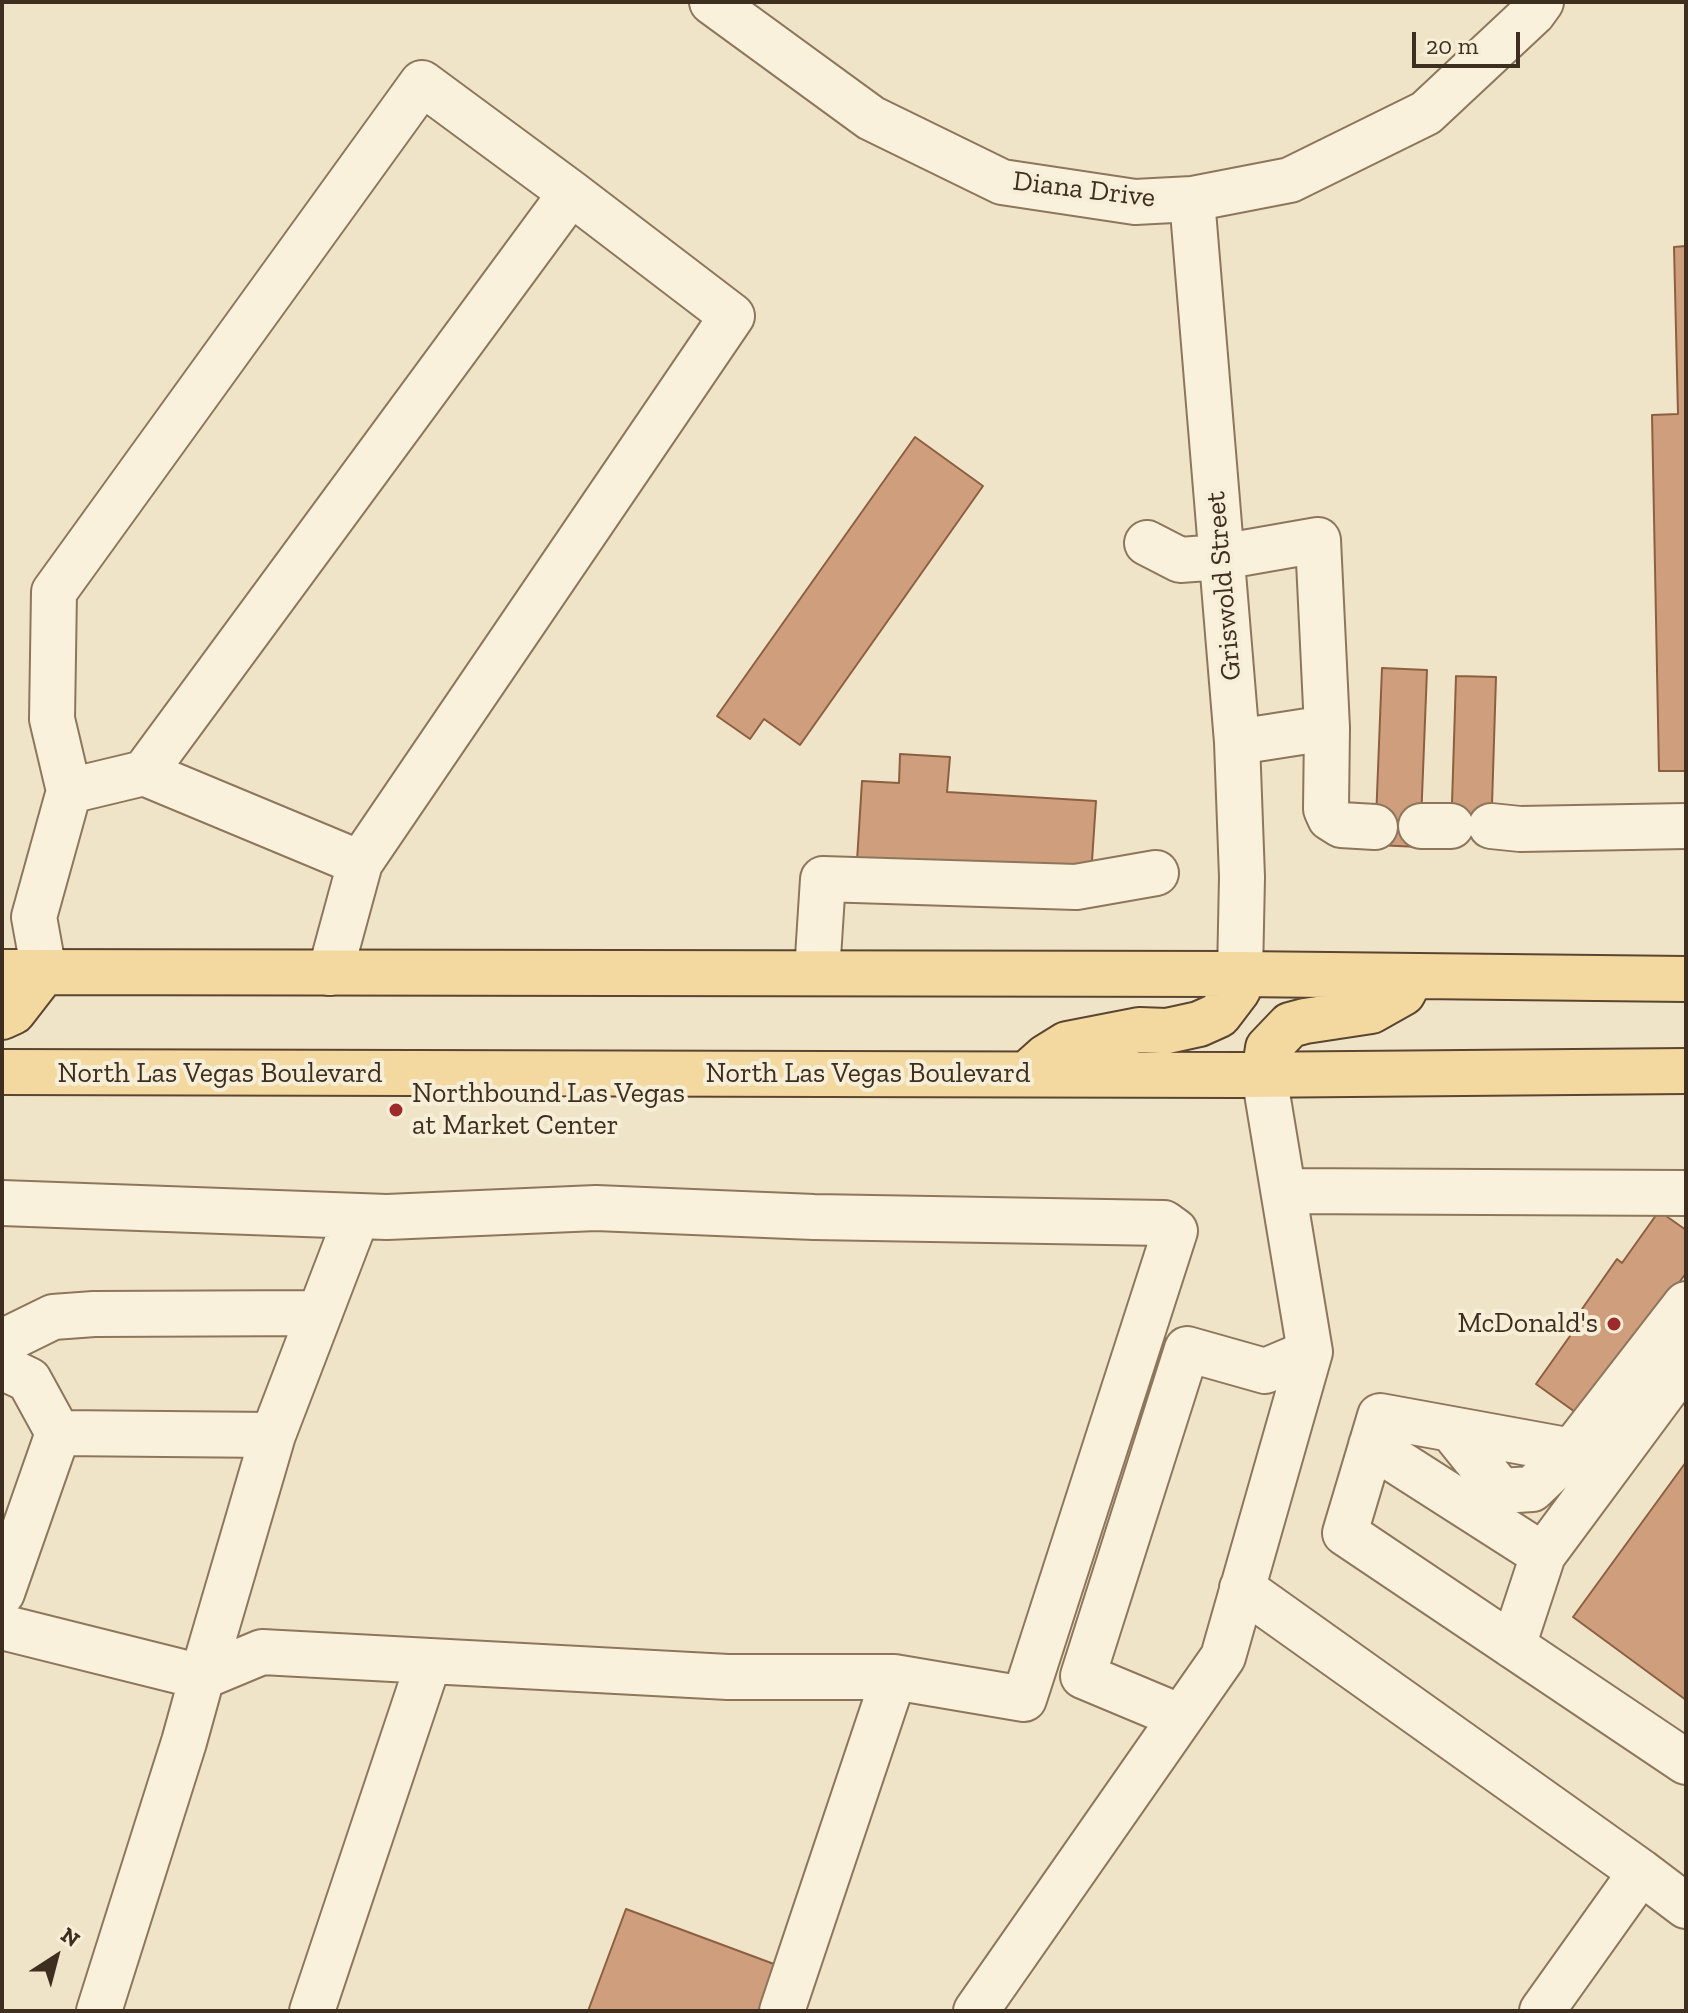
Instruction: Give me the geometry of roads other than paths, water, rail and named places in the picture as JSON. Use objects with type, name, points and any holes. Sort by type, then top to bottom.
[{"type":"main road","points":[[2,1017],[13,1012],[23,972],[1240,974],[1686,979]]},
{"type":"main road","points":[[1027,1074],[1067,1044],[1139,1030],[1167,1031],[1199,1024],[1219,1015],[1238,990],[1240,974]]},
{"type":"main road","points":[[1264,1075],[1268,1048],[1290,1025],[1371,1011],[1403,993],[1412,976]]},
{"type":"main road","name":"North Las Vegas Boulevard","points":[[2,1072],[1264,1075],[1686,1071]]},
{"type":"street","name":"Diana Drive","points":[[712,2],[871,118],[1002,182],[1135,202],[1192,199],[1290,180],[1426,113],[1541,2]]},
{"type":"street","points":[[23,972],[34,917],[69,791],[52,719],[54,592],[422,83],[732,316],[360,863],[330,973]]},
{"type":"street","points":[[144,773],[571,193]]},
{"type":"street","name":"Griswold Street","points":[[1192,199],[1237,742],[1242,877],[1240,974]]},
{"type":"street","points":[[1147,543],[1180,560],[1221,557],[1318,540],[1327,728],[1326,809],[1330,818],[1341,825],[1375,827]]},
{"type":"street","points":[[1237,742],[1327,728]]},
{"type":"street","points":[[69,791],[144,773],[360,863]]},
{"type":"street","points":[[1454,826],[1520,829],[1686,826]]},
{"type":"street","points":[[817,973],[823,879],[1076,887],[1156,873]]},
{"type":"street","points":[[990,2006],[1223,1657],[1310,1352],[1264,1075]]},
{"type":"street","points":[[1284,1191],[1686,1193]]},
{"type":"street","points":[[2,1203],[387,1217],[596,1208],[814,1217],[1164,1223],[1175,1231],[1024,1699],[894,1677],[728,1677],[262,1652],[202,1677],[2,1627]]},
{"type":"street","points":[[99,2011],[184,1742],[273,1435],[357,1216]]},
{"type":"street","points":[[1376,1430],[1451,1429],[1501,1491],[1532,1489],[1572,1451],[1686,1304]]},
{"type":"street","points":[[2,1342],[53,1317],[320,1313]]},
{"type":"street","points":[[1181,1717],[1083,1676],[1187,1349],[1265,1371],[1310,1352]]},
{"type":"street","points":[[1513,1646],[1543,1555],[1686,1362]]},
{"type":"street","points":[[2,1367],[29,1380],[58,1433],[2,1593]]},
{"type":"street","points":[[1376,1430],[1543,1555]]},
{"type":"street","points":[[1376,1430],[1345,1533],[1686,1762]]},
{"type":"street","points":[[58,1433],[273,1435]]},
{"type":"street","points":[[1242,1588],[1686,1906]]},
{"type":"street","points":[[312,2011],[429,1661]]},
{"type":"street","points":[[782,2011],[894,1677]]},
{"type":"street","points":[[1542,2011],[1641,1872]]},
{"type":"place","name":"Northbound Las Vegas at Market Center","points":[[396,1110]]},
{"type":"place","name":"McDonald's","points":[[1614,1324]]}]
